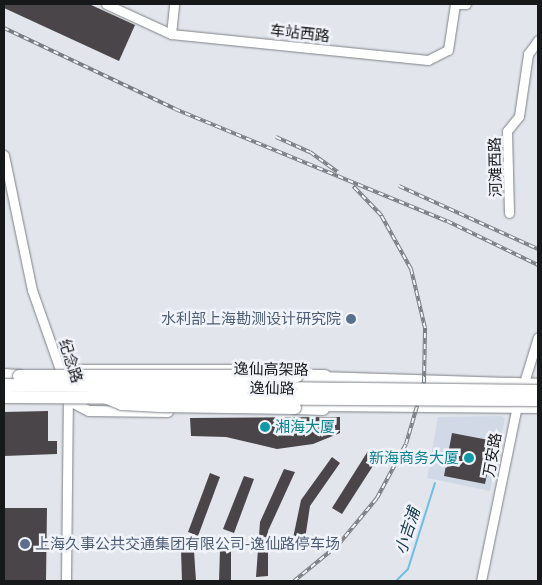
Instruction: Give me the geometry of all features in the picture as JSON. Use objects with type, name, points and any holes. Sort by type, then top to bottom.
[{"type":"highway","points":[[19,376],[68,381]]},
{"type":"highway","points":[[4,377],[325,376]]},
{"type":"highway","name":"逸仙高架路","points":[[4,385],[68,381],[538,391]]},
{"type":"highway","points":[[100,395],[122,404],[323,409]]},
{"type":"highway","name":"逸仙高架路","points":[[4,398],[100,395],[538,400]]},
{"type":"main road","points":[[4,377],[68,381],[74,370],[306,371],[325,376],[410,382],[538,384]]},
{"type":"main road","points":[[409,406],[418,393],[410,382]]},
{"type":"main road","points":[[4,398],[70,401],[89,411],[307,414],[323,409],[409,406],[538,408]]},
{"type":"street","name":"车站西路","points":[[106,4],[171,34],[428,60],[450,48],[455,4]]},
{"type":"street","points":[[171,34],[174,4]]},
{"type":"street","points":[[455,4],[466,4]]},
{"type":"street","name":"河滩西路","points":[[509,213],[506,131],[519,116],[528,54],[538,40]]},
{"type":"street","name":"纪念路","points":[[4,155],[32,290],[68,381],[70,401],[66,581]]},
{"type":"street","name":"万安路","points":[[481,581],[516,407],[538,337]]},
{"type":"shaded area","points":[[502,416],[505,419],[490,491],[427,478],[438,417]]},
{"type":"building","points":[[4,4],[89,4],[135,25],[119,61],[4,8]]},
{"type":"building","points":[[48,411],[48,441],[57,441],[57,454],[4,456],[4,412]]},
{"type":"building","name":"湘海大厦","points":[[340,417],[340,433],[313,444],[277,449],[226,437],[191,436],[190,418]]},
{"type":"building","name":"新海商务大厦","points":[[452,433],[494,441],[485,484],[444,476]]},
{"type":"building","points":[[368,451],[378,458],[342,514],[332,508]]},
{"type":"building","points":[[332,457],[340,463],[310,506],[304,546],[292,543],[301,500]]},
{"type":"building","points":[[284,469],[295,472],[268,531],[268,576],[256,577],[260,522]]},
{"type":"building","points":[[210,473],[220,477],[198,536],[188,532]]},
{"type":"building","points":[[244,476],[254,479],[234,533],[223,529]]},
{"type":"building","name":"上海久事公共交通集团有限公司-逸仙路停车场","points":[[4,508],[47,508],[46,581],[4,581]]},
{"type":"building","points":[[181,550],[194,551],[196,581],[182,581]]},
{"type":"building","points":[[220,550],[231,550],[231,581],[219,581]]},
{"type":"waterway","name":"小吉浦","points":[[396,581],[408,569],[435,483]]},
{"type":"railway","points":[[4,28],[175,109],[447,221],[538,265]]},
{"type":"railway","points":[[276,137],[310,152],[338,172]]},
{"type":"railway","points":[[294,581],[338,545],[377,498],[406,444],[424,382],[425,328],[411,269],[381,215],[353,186]]},
{"type":"railway","points":[[399,186],[538,249]]},
{"type":"place","name":"水利部上海勘测设计研究院","points":[[351,319]]},
{"type":"place","name":"湘海大厦","points":[[265,427]]},
{"type":"place","name":"新海商务大厦","points":[[469,458]]},
{"type":"place","name":"上海久事公共交通集团有限公司-逸仙路停车场","points":[[25,544]]}]
